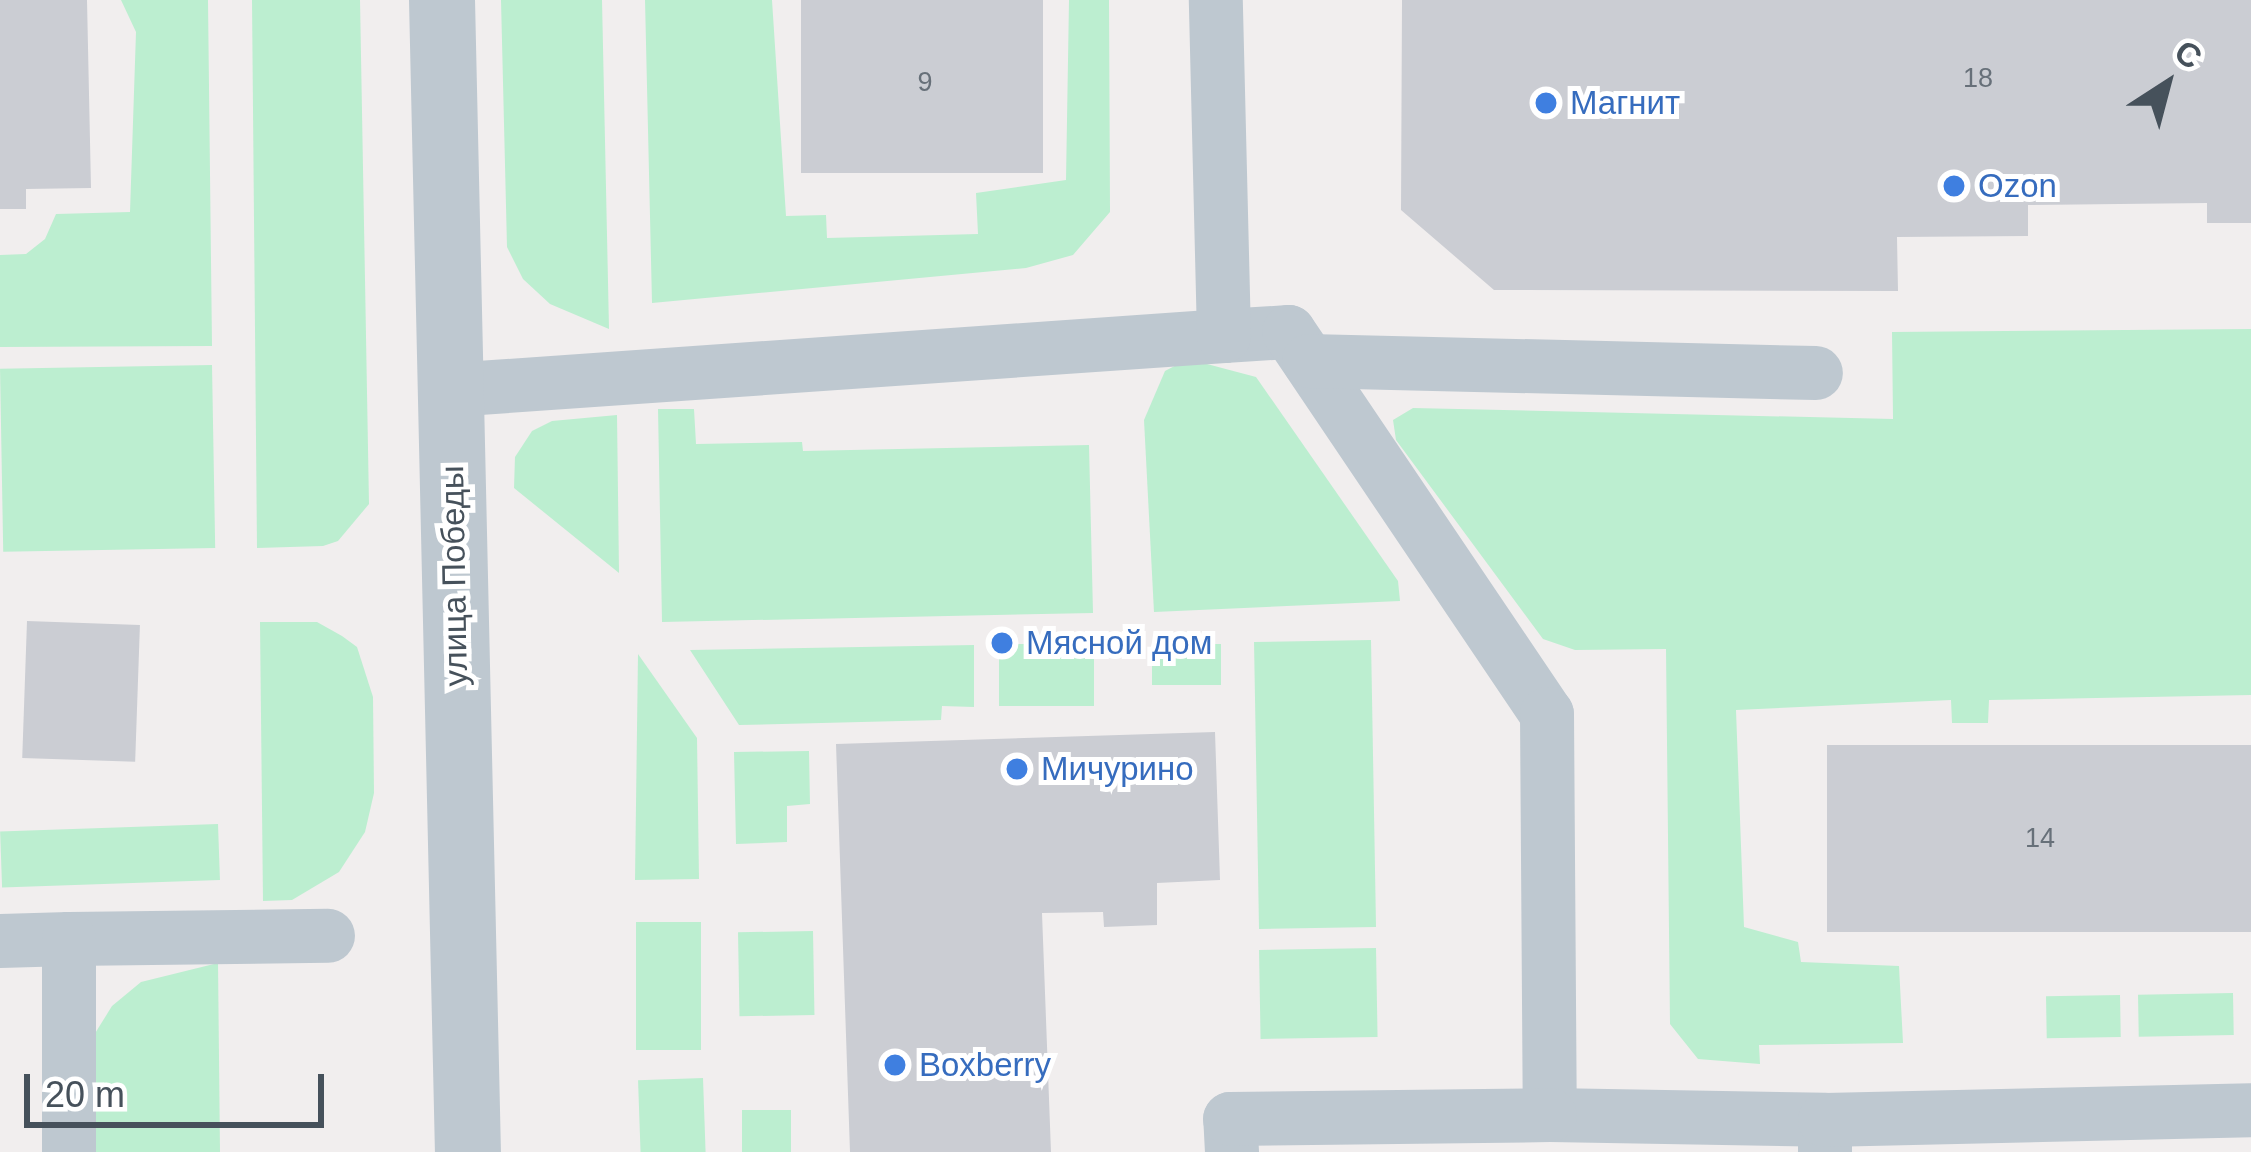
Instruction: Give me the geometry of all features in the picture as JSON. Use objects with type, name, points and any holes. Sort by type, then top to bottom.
[{"type":"street","name":"улица Победы","points":[[442,0],[468,1152]]},
{"type":"lane","points":[[1216,0],[1224,336]]},
{"type":"lane","points":[[450,390],[1289,332],[1547,714],[1550,1115]]},
{"type":"lane","points":[[1309,361],[1816,373]]},
{"type":"lane","points":[[0,941],[328,936]]},
{"type":"lane","points":[[69,939],[69,1152]]},
{"type":"lane","points":[[1232,1152],[1230,1119],[1550,1115],[1825,1136],[2251,1110]]},
{"type":"green space","points":[[121,0],[208,0],[212,346],[0,347],[0,255],[26,254],[45,239],[56,214],[130,212],[136,32]]},
{"type":"green space","points":[[252,0],[360,0],[369,504],[338,541],[323,546],[257,548]]},
{"type":"green space","points":[[501,0],[602,0],[609,329],[550,304],[523,279],[507,247]]},
{"type":"green space","points":[[645,0],[772,0],[786,216],[826,215],[827,238],[978,234],[976,193],[1066,180],[1069,0],[1109,0],[1110,212],[1073,255],[1026,268],[652,303]]},
{"type":"green space","points":[[2251,329],[2251,695],[1989,700],[1988,723],[1952,723],[1951,700],[1736,710],[1744,927],[1798,942],[1801,962],[1899,966],[1903,1043],[1759,1045],[1760,1064],[1698,1059],[1670,1024],[1666,649],[1575,650],[1543,639],[1396,440],[1393,420],[1413,408],[1893,419],[1892,332]]},
{"type":"green space","points":[[1188,359],[1256,377],[1398,581],[1400,601],[1154,612],[1144,420],[1165,371]]},
{"type":"green space","points":[[212,365],[215,548],[3,552],[0,369]]},
{"type":"green space","points":[[658,409],[694,409],[696,444],[802,442],[803,451],[1089,445],[1093,613],[662,622]]},
{"type":"green space","points":[[617,415],[619,573],[514,488],[515,457],[532,431],[552,421]]},
{"type":"green space","points":[[260,622],[317,622],[342,636],[357,647],[373,697],[374,793],[365,832],[339,872],[292,900],[263,901]]},
{"type":"green space","points":[[1371,640],[1376,927],[1259,929],[1254,642]]},
{"type":"green space","points":[[999,644],[1094,644],[1094,706],[999,706]]},
{"type":"green space","points":[[1152,644],[1221,644],[1221,685],[1152,685]]},
{"type":"green space","points":[[974,645],[974,707],[942,706],[941,720],[739,725],[690,650]]},
{"type":"green space","points":[[638,654],[697,738],[699,879],[635,880]]},
{"type":"green space","points":[[809,751],[810,804],[787,806],[787,842],[736,844],[734,752]]},
{"type":"green space","points":[[218,824],[220,880],[2,888],[0,832]]},
{"type":"green space","points":[[636,922],[701,922],[701,1050],[636,1050]]},
{"type":"green space","points":[[813,931],[814,1015],[739,1016],[738,932]]},
{"type":"green space","points":[[1376,948],[1378,1037],[1261,1039],[1259,950]]},
{"type":"green space","points":[[218,963],[220,1152],[82,1152],[94,1035],[112,1006],[141,982]]},
{"type":"green space","points":[[2233,993],[2234,1035],[2139,1037],[2138,995]]},
{"type":"green space","points":[[2120,995],[2121,1037],[2047,1038],[2046,996]]},
{"type":"green space","points":[[703,1078],[706,1152],[641,1152],[638,1080]]},
{"type":"green space","points":[[742,1110],[791,1110],[791,1152],[742,1152]]},
{"type":"building","points":[[0,0],[87,0],[91,188],[26,189],[26,209],[0,209]]},
{"type":"building","points":[[801,0],[1043,0],[1043,173],[801,173]]},
{"type":"building","points":[[1402,0],[2251,0],[2251,223],[2207,223],[2207,203],[2028,205],[2028,236],[1897,237],[1898,291],[1494,290],[1401,210]]},
{"type":"building","points":[[27,621],[140,625],[135,762],[22,758]]},
{"type":"building","points":[[1215,732],[1220,880],[1157,883],[1157,925],[1104,927],[1103,912],[1042,913],[1051,1152],[850,1152],[836,744]]},
{"type":"building","points":[[1827,745],[2251,745],[2251,932],[1827,932]]},
{"type":"place","name":"Магнит","points":[[1546,103]]},
{"type":"place","name":"Ozon","points":[[1954,186]]},
{"type":"place","name":"Мясной дом","points":[[1002,643]]},
{"type":"place","name":"Мичурино","points":[[1017,769]]},
{"type":"place","name":"Boxberry","points":[[895,1065]]}]
